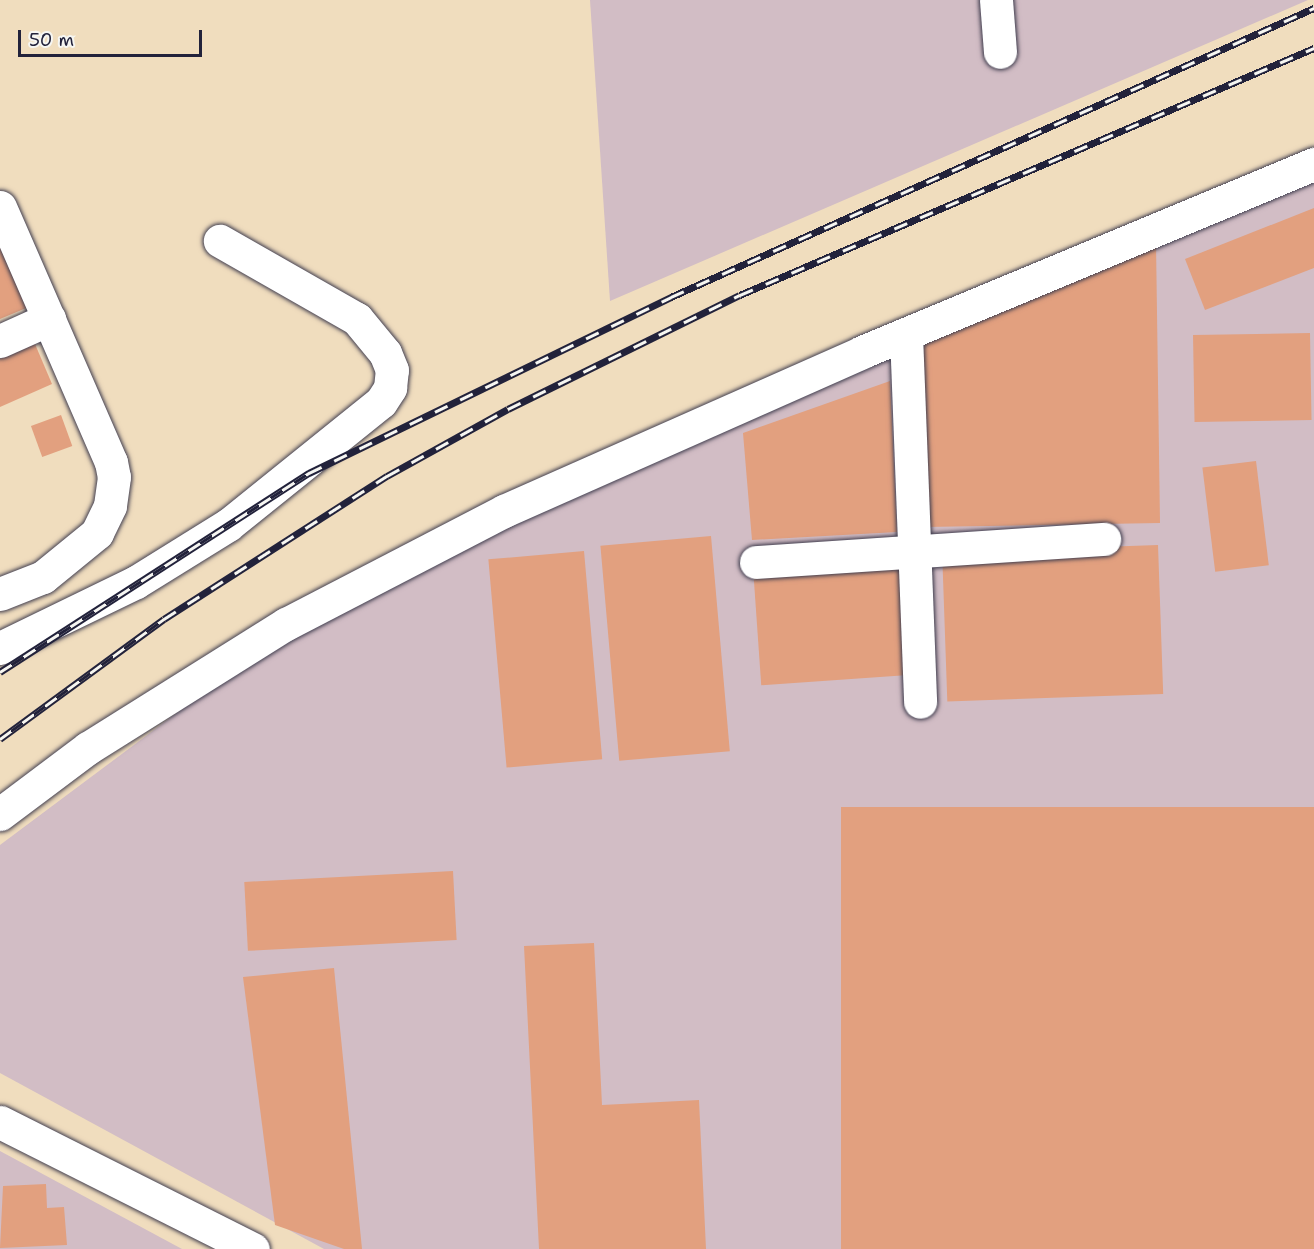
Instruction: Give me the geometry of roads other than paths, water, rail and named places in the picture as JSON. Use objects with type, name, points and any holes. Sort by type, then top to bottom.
[{"type":"street","points":[[996,0],[1000,52]]},
{"type":"street","points":[[0,814],[88,748],[286,624],[504,511],[906,334],[1314,164]]},
{"type":"street","points":[[0,207],[111,462],[114,477],[110,506],[97,533],[80,550],[43,576],[0,594]]},
{"type":"street","points":[[0,648],[136,582],[228,525],[381,402],[390,388],[392,370],[385,353],[357,319],[220,241]]},
{"type":"street","points":[[0,340],[49,318]]},
{"type":"street","points":[[906,334],[920,702]]},
{"type":"street","points":[[756,562],[915,549],[1104,539]]},
{"type":"street","points":[[0,1122],[253,1249]]},
{"type":"railway","points":[[0,672],[309,473],[671,297],[1314,8]]},
{"type":"railway","points":[[0,739],[164,619],[387,476],[508,409],[740,295],[1314,48]]}]
